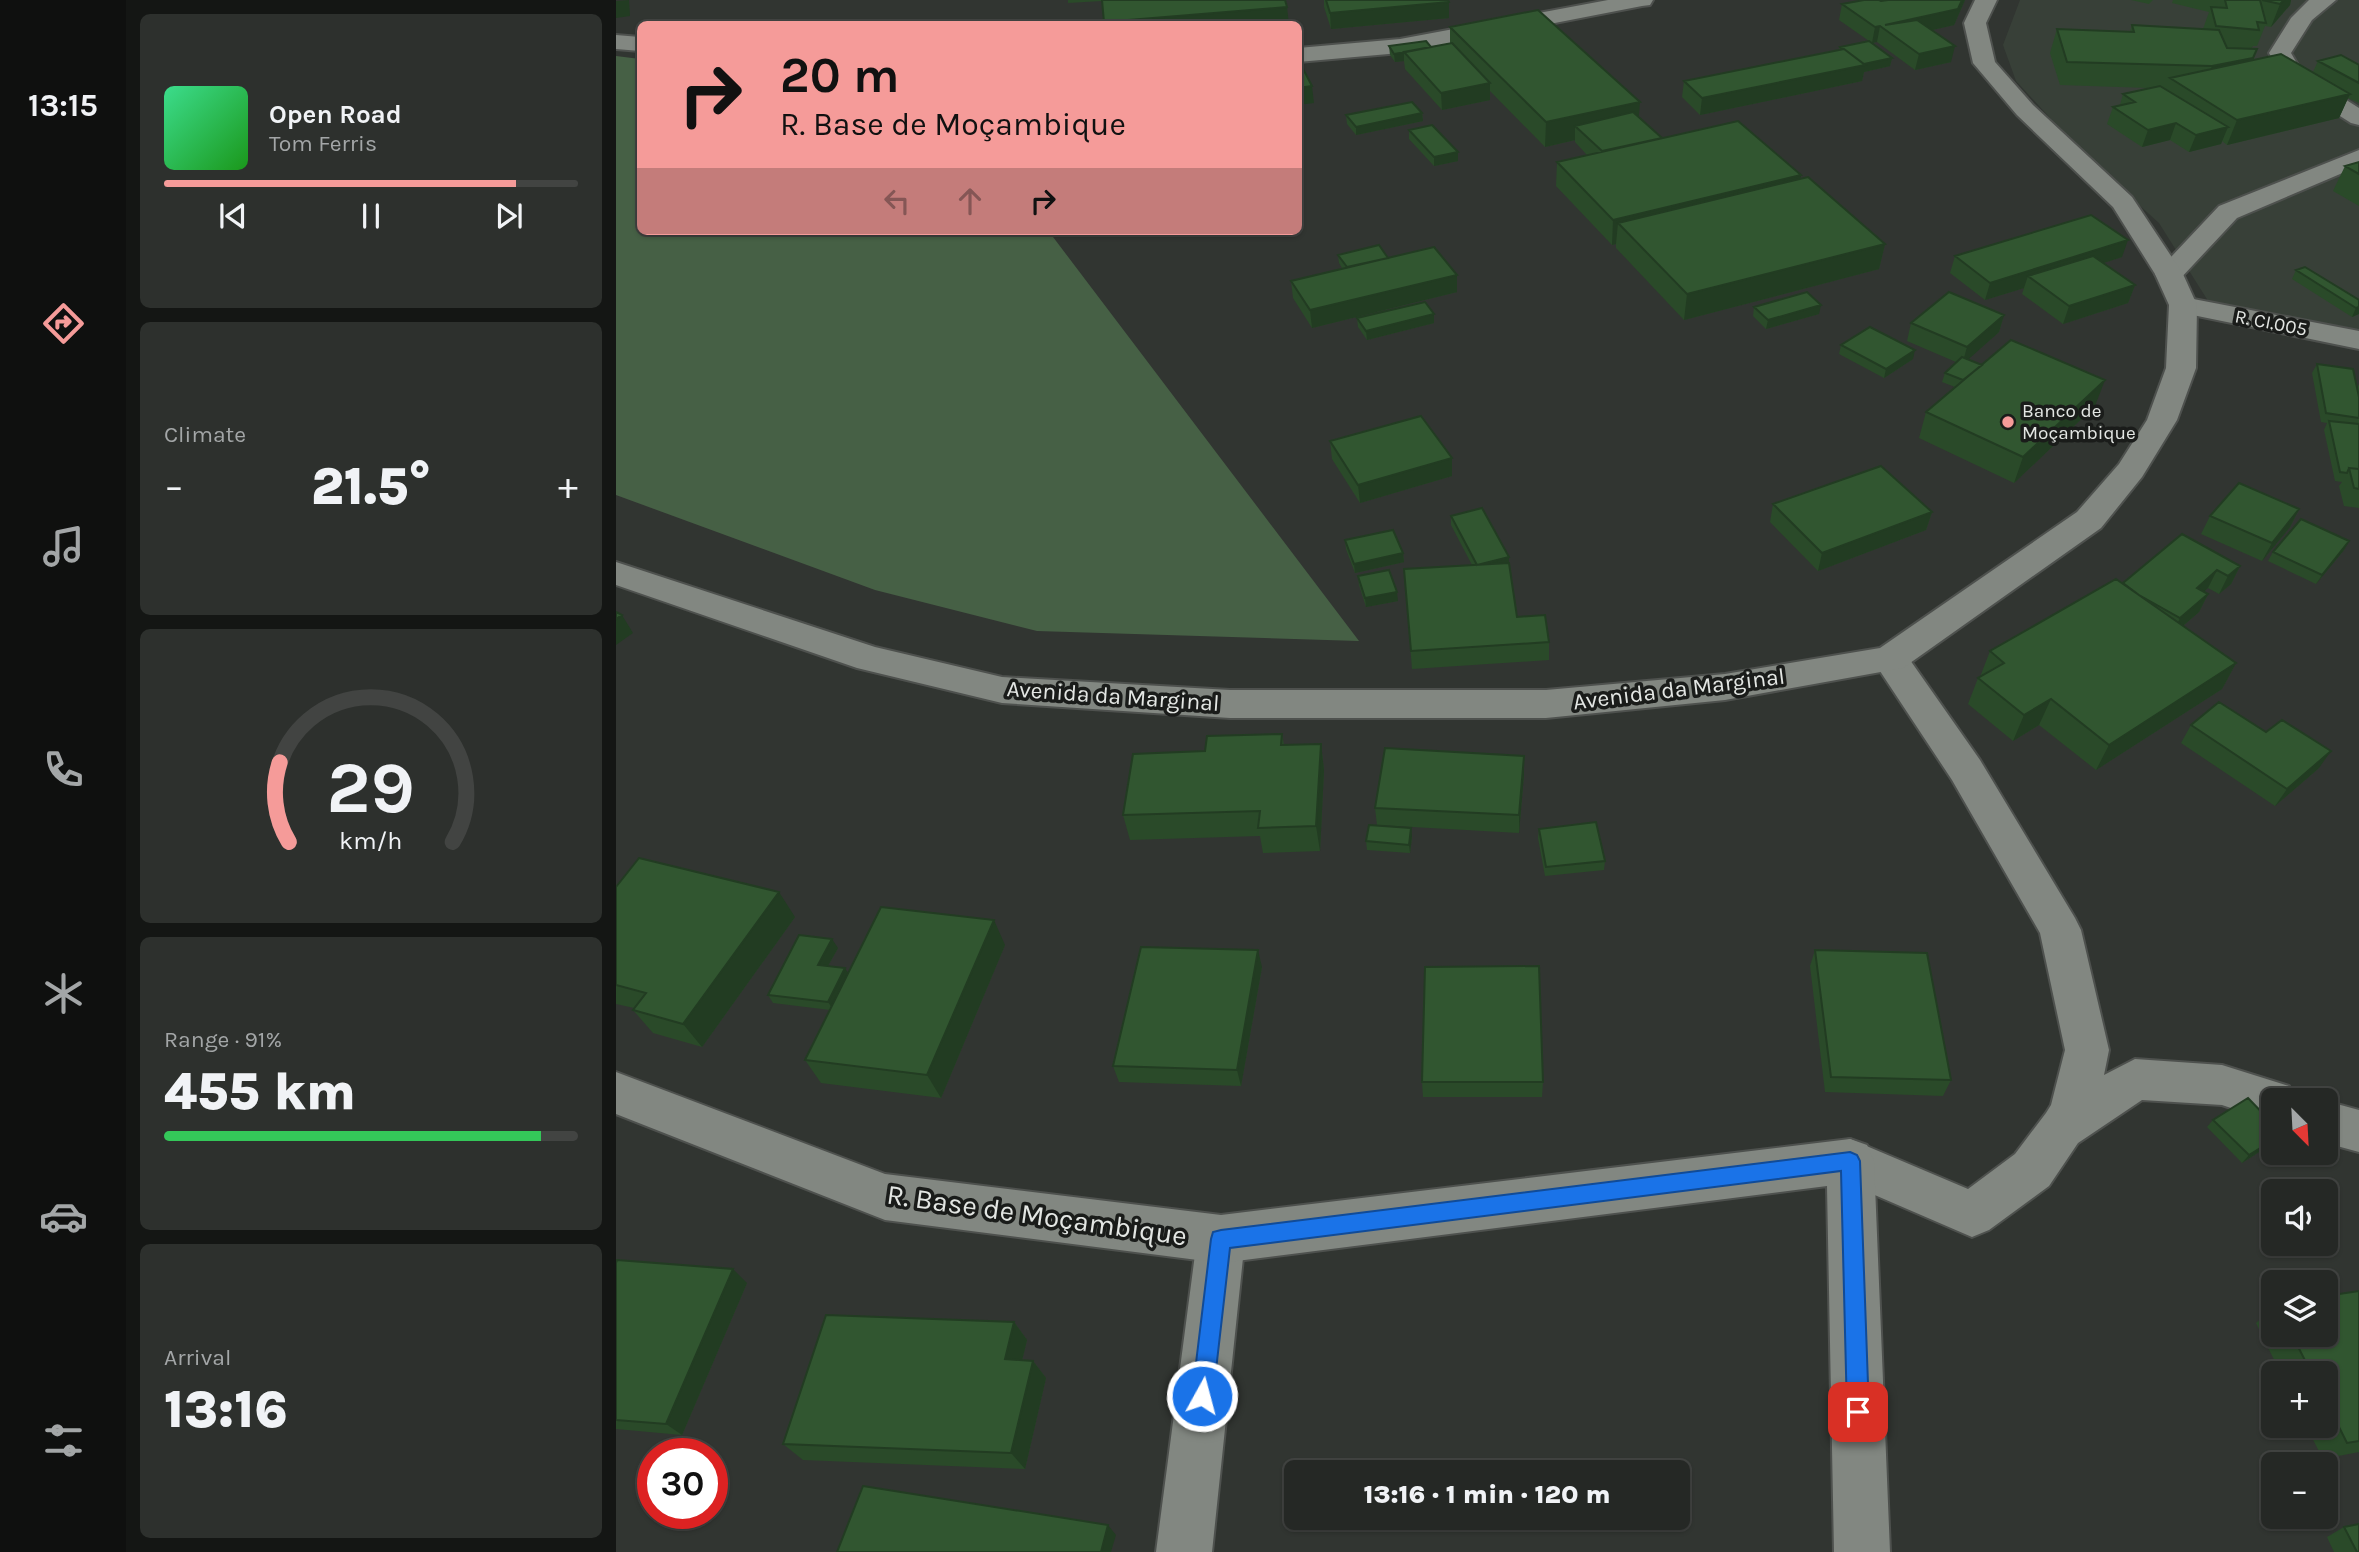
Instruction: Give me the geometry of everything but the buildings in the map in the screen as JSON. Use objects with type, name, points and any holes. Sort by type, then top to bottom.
[{"type":"street","points":[[1302,55],[1400,46],[1642,0]]},
{"type":"street","name":"Avenida da Marginal","points":[[616,573],[870,659],[1002,690],[1230,704],[1546,704],[1725,687],[1890,659],[2089,520],[2132,470],[2162,420],[2181,368],[2183,306],[2169,274],[2123,202],[2025,110],[1984,63],[1975,23],[1986,0]]},
{"type":"street","points":[[2325,0],[2316,4],[2300,20],[2280,53],[2293,76],[2359,118]]},
{"type":"street","points":[[616,41],[637,44]]},
{"type":"street","points":[[2169,274],[2228,212],[2359,157]]},
{"type":"street","name":"R. CI.005","points":[[2183,306],[2359,340]]},
{"type":"street","points":[[1862,1552],[1850,1161],[1972,1214],[2032,1170],[2062,1128],[2072,1113],[2087,1049],[2060,930],[1966,770],[1890,659]]},
{"type":"street","points":[[2062,1128],[2135,1079],[2222,1085],[2261,1097]]},
{"type":"street","name":"R. Base de Moçambique","points":[[616,1093],[886,1197],[1221,1239],[1850,1161]]},
{"type":"street","points":[[2338,1125],[2359,1131]]},
{"type":"street","points":[[1184,1552],[1221,1239]]},
{"type":"shaded area","points":[[2020,0],[2359,0],[2359,344],[2222,323],[2159,223],[2086,157],[2016,81],[2003,45]]},
{"type":"green space","points":[[616,56],[637,59],[637,235],[1052,235],[1359,641],[1037,631],[875,590],[616,495]]},
{"type":"place","name":"Banco de Moçambique","points":[[2008,422]]},
{"type":"route","points":[[1202,1396],[1221,1239],[1850,1161],[1858,1412]]}]
